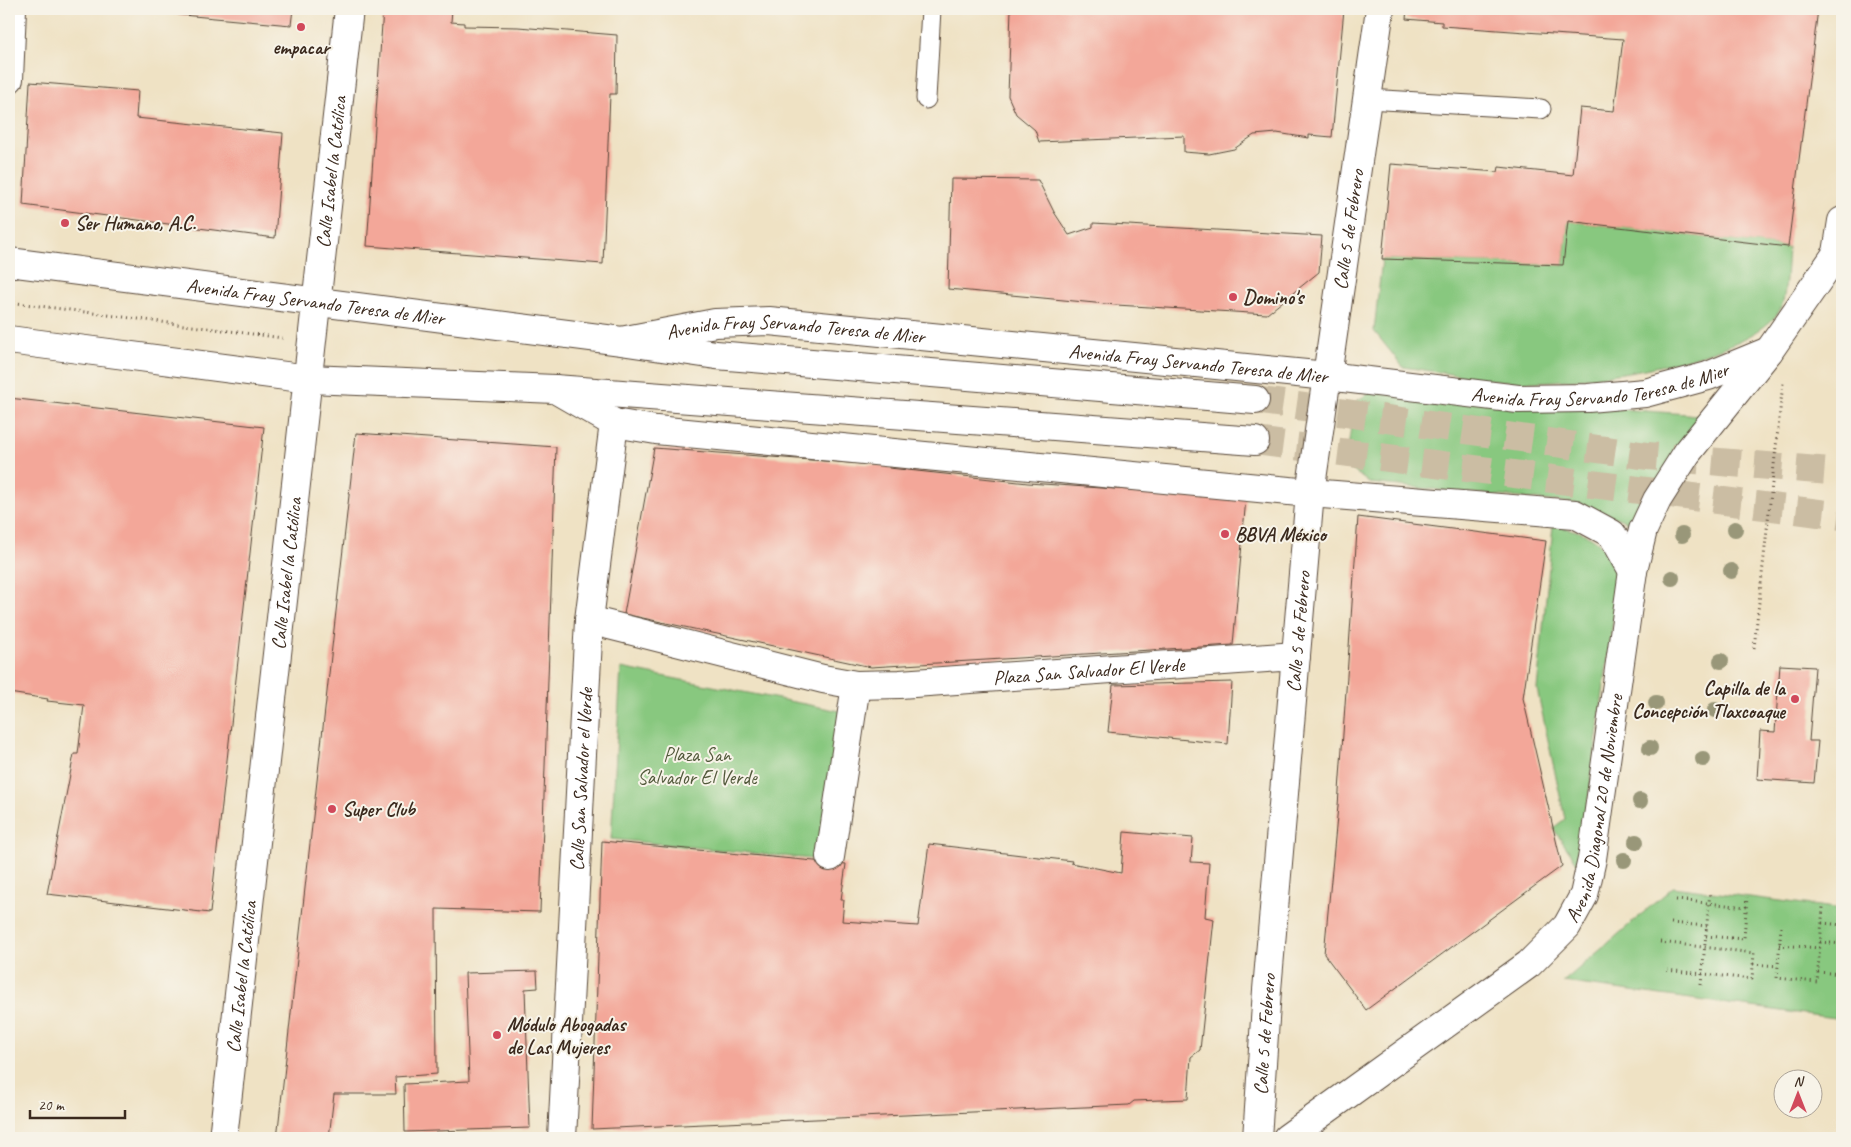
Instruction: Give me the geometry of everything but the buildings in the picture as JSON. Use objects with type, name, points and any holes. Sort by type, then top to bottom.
[{"type":"street","points":[[9,79],[12,9]]},
{"type":"street","name":"Calle Isabel la Católica","points":[[223,1138],[308,379],[314,301],[349,9]]},
{"type":"street","name":"Calle 5 de Febrero","points":[[1257,1138],[1268,981],[1310,493],[1380,9]]},
{"type":"street","points":[[1840,258],[1842,221]]},
{"type":"street","name":"Avenida Diagonal 20 de Noviembre","points":[[1287,1138],[1529,964],[1567,926],[1584,895],[1592,858],[1633,572],[1643,530],[1662,492],[1687,453],[1770,351],[1840,258]]},
{"type":"street","name":"Avenida Fray Servando Teresa de Mier","points":[[9,262],[622,341],[716,355],[1255,400]]},
{"type":"street","name":"Avenida Fray Servando Teresa de Mier","points":[[622,341],[714,323],[769,321],[1326,376],[1518,398],[1588,398],[1645,393],[1708,376],[1770,351]]},
{"type":"street","points":[[9,340],[308,379],[556,389],[1255,441]]},
{"type":"street","points":[[556,389],[614,423],[656,430],[1310,493],[1575,514],[1612,534],[1633,572]]},
{"type":"street","name":"Calle San Salvador el Verde","points":[[562,1138],[589,620],[614,423]]},
{"type":"street","name":"Plaza San Salvador El Verde","points":[[589,620],[823,679],[856,685],[900,684],[1296,656]]},
{"type":"street","points":[[830,858],[856,685]]},
{"type":"lane","points":[[926,99],[931,9]]},
{"type":"lane","points":[[1367,99],[1540,109]]},
{"type":"path","points":[[9,302],[288,339]]},
{"type":"path","points":[[1754,648],[1784,375]]},
{"type":"path","points":[[1701,985],[1710,892]]},
{"type":"path","points":[[1706,936],[1744,939],[1747,897]]},
{"type":"path","points":[[1676,900],[1746,907]]},
{"type":"path","points":[[1781,927],[1777,978],[1817,982],[1823,907]]},
{"type":"path","points":[[1671,923],[1707,926]]},
{"type":"path","points":[[1822,923],[1842,926]]},
{"type":"path","points":[[1660,942],[1754,953],[1752,979],[1665,970]]},
{"type":"path","points":[[1820,942],[1842,944]]},
{"type":"path","points":[[1780,945],[1820,948]]},
{"type":"path","points":[[1753,964],[1778,966]]},
{"type":"path","points":[[1818,972],[1842,974]]},
{"type":"green space","points":[[1568,221],[1788,247],[1783,303],[1781,308],[1764,326],[1737,342],[1701,355],[1661,366],[1580,379],[1546,382],[1491,380],[1403,367],[1374,331],[1382,259],[1563,265]]},
{"type":"green space","points":[[1372,391],[1703,416],[1633,524],[1582,504],[1369,483],[1346,465],[1354,403]]},
{"type":"green space","points":[[1553,526],[1577,531],[1595,540],[1608,554],[1619,577],[1579,866],[1553,828],[1565,819],[1537,689]]},
{"type":"green space","name":"Plaza San Salvador El Verde","points":[[621,668],[845,712],[822,860],[611,839]]},
{"type":"green space","points":[[1673,887],[1842,909],[1842,1019],[1563,982]]},
{"type":"tunnel","points":[[1255,400],[1647,456],[1842,472]]},
{"type":"tunnel","points":[[1255,441],[1842,516]]},
{"type":"place","name":"empacar","points":[[301,27]]},
{"type":"place","name":"Ser Humano, A.C.","points":[[65,223]]},
{"type":"place","name":"Domino's","points":[[1233,297]]},
{"type":"place","name":"BBVA México","points":[[1225,534]]},
{"type":"place","name":"Capilla de la Concepción Tlaxcoaque","points":[[1795,699]]},
{"type":"place","name":"Super Club","points":[[332,809]]},
{"type":"place","name":"Módulo Abogadas de Las Mujeres","points":[[497,1035]]}]
